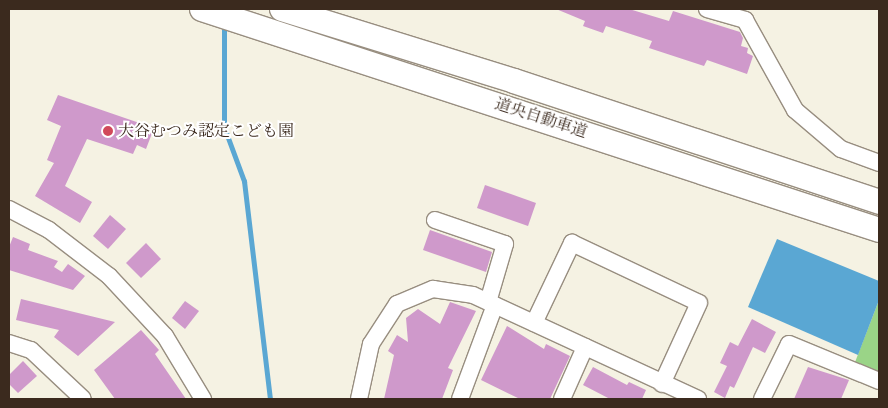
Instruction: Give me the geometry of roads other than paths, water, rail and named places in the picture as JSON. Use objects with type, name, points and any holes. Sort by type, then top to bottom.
[{"type":"highway","name":"道央自動車道","points":[[202,9],[879,230]]},
{"type":"highway","name":"道央自動車道","points":[[282,9],[514,81],[879,202]]},
{"type":"street","points":[[707,9],[745,20],[795,110],[842,149],[879,163]]},
{"type":"street","points":[[9,209],[49,230],[109,276],[165,336],[203,399]]},
{"type":"street","points":[[435,220],[505,244],[492,303],[460,399]]},
{"type":"street","points":[[534,323],[572,243],[699,303],[665,390]]},
{"type":"street","points":[[359,399],[371,344],[397,304],[433,288],[473,295],[585,347],[665,390],[698,399]]},
{"type":"street","points":[[9,343],[31,350],[82,399]]},
{"type":"street","points":[[762,399],[789,344],[879,381]]},
{"type":"street","points":[[562,399],[585,347]]},
{"type":"water","points":[[777,239],[879,281],[879,300],[858,355],[748,307]]},
{"type":"waterway","points":[[224,25],[224,127],[244,181],[270,399]]},
{"type":"place","name":"大谷むつみ認定こども園","points":[[108,131]]}]
